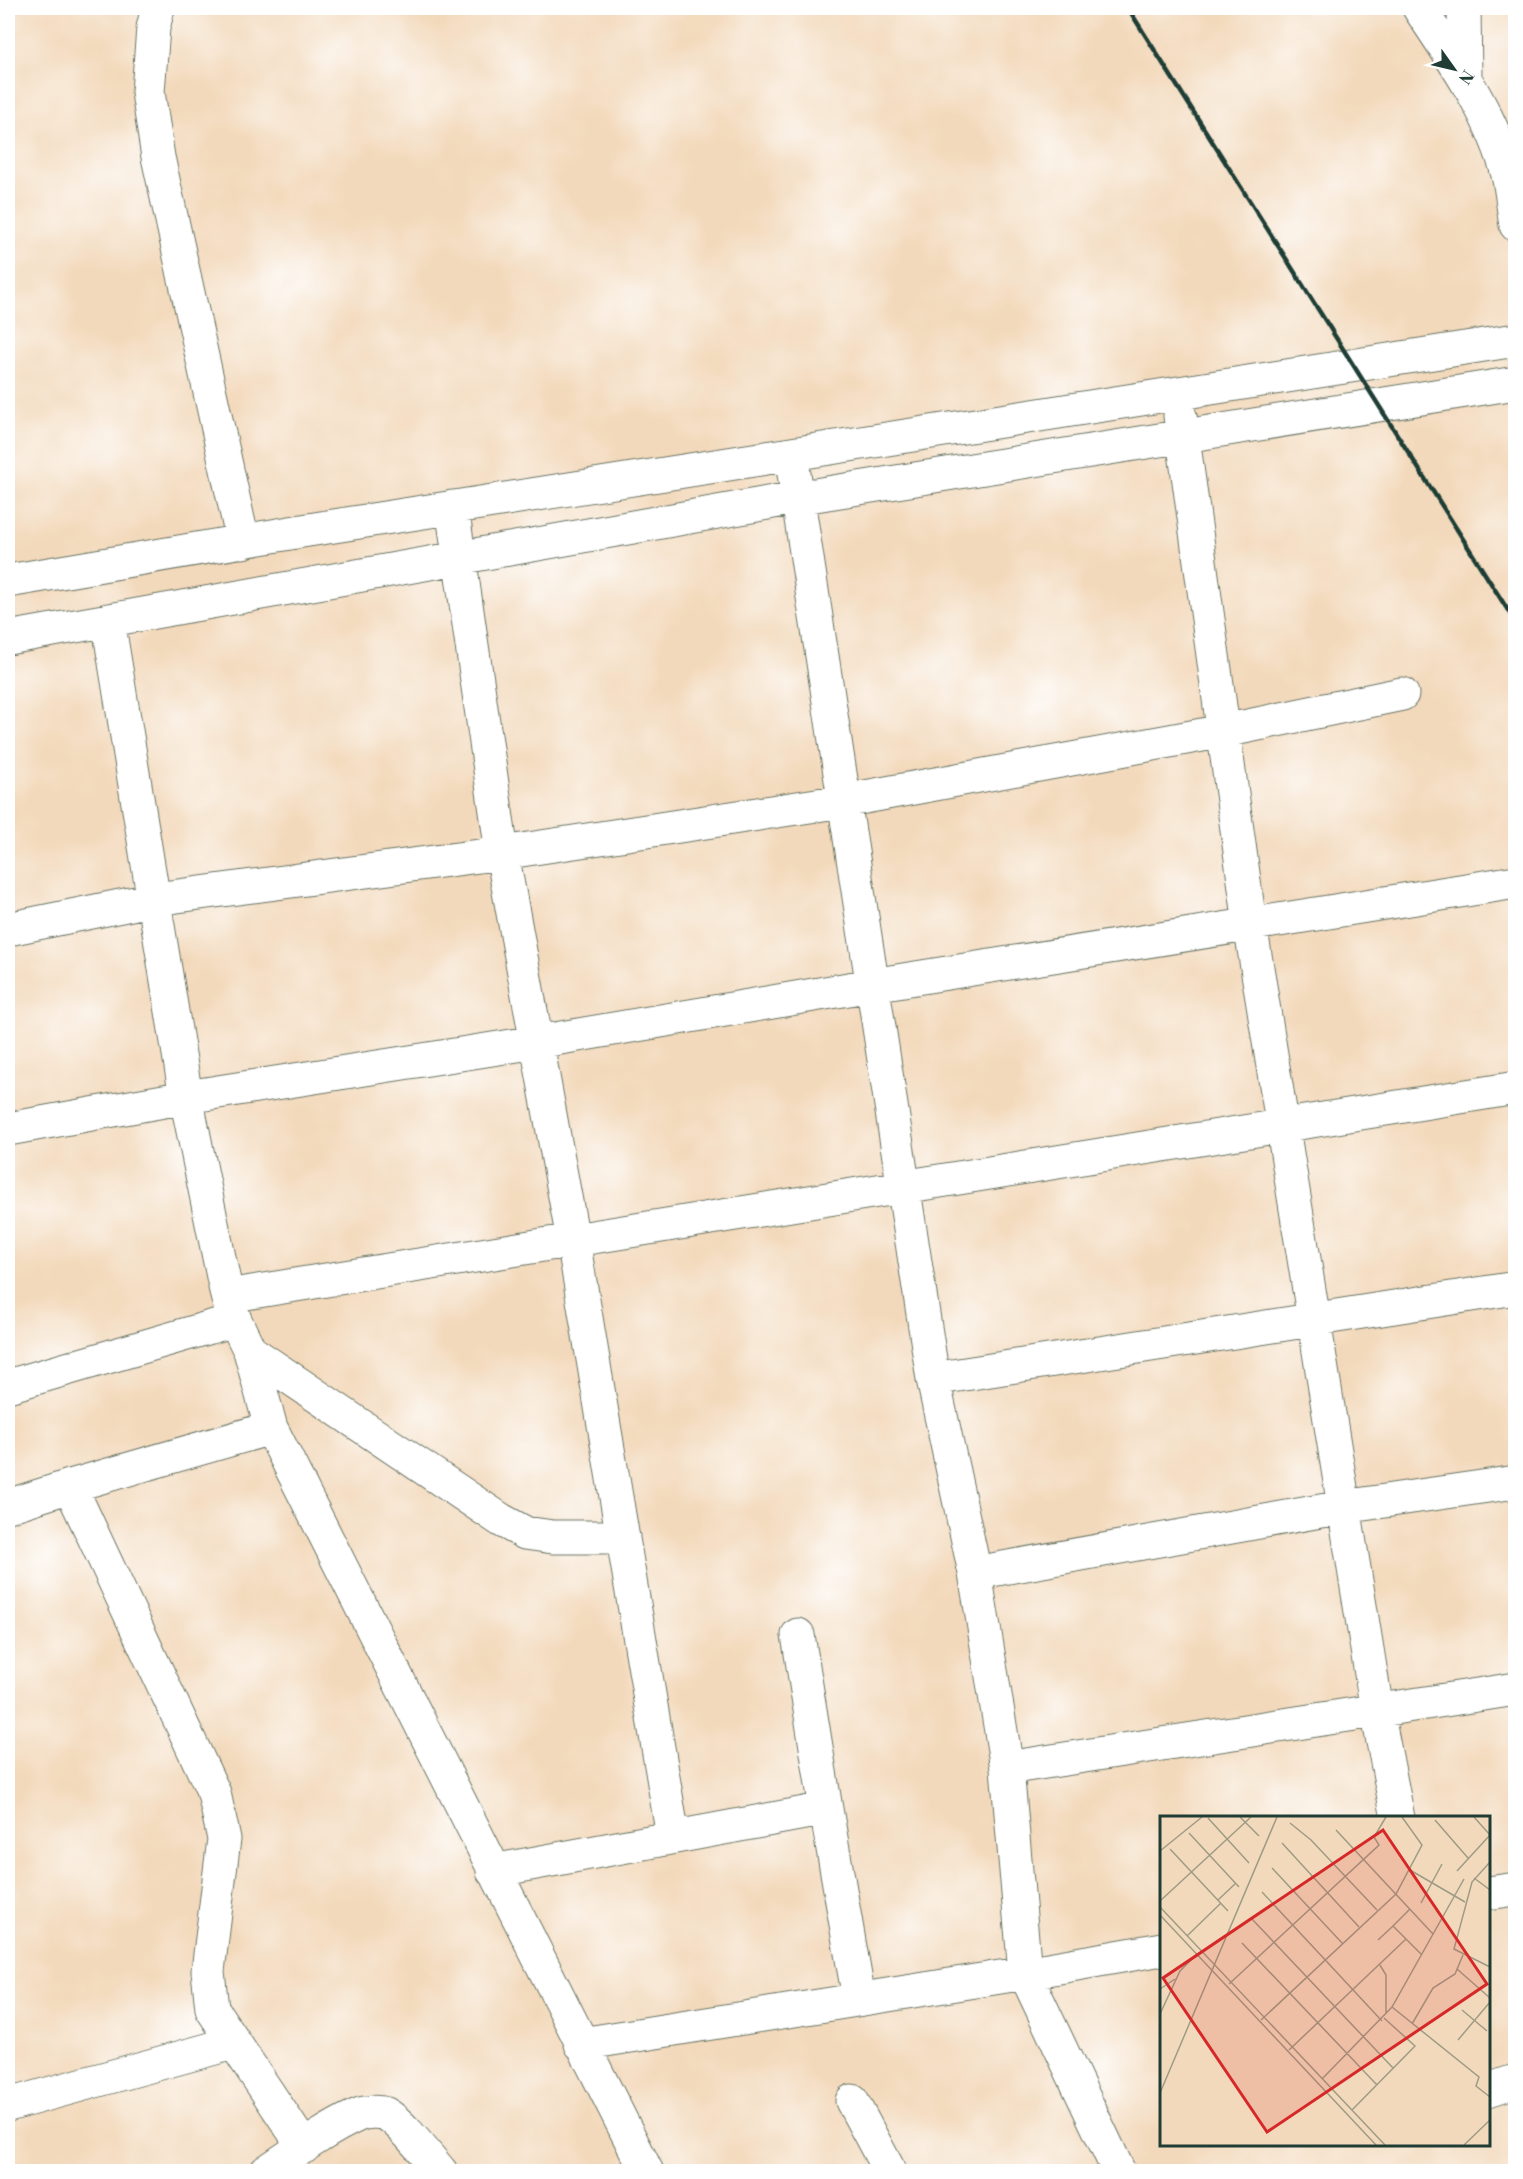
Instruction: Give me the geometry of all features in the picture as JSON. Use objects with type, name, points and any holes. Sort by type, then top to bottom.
[{"type":"street","points":[[158,8],[153,28],[148,92],[158,157],[243,542]]},
{"type":"street","points":[[1419,8],[1465,79],[1498,146],[1508,175],[1515,225]]},
{"type":"street","points":[[1464,8],[1465,79]]},
{"type":"street","points":[[8,581],[452,507],[1515,340]]},
{"type":"street","points":[[8,638],[796,498],[1515,383]]},
{"type":"street","points":[[1176,393],[1184,436],[1250,924],[1343,1507],[1377,1711],[1398,1816]]},
{"type":"street","points":[[790,454],[933,1379],[975,1573],[1007,1768],[1025,1973],[1119,2172]]},
{"type":"street","points":[[452,507],[502,853],[573,1240],[673,1837]]},
{"type":"street","points":[[108,620],[186,1097],[231,1308],[250,1351],[271,1428],[647,2172]]},
{"type":"street","points":[[8,929],[155,899],[502,853],[843,801],[1224,731],[1402,694]]},
{"type":"street","points":[[8,1129],[186,1097],[1515,882]]},
{"type":"street","points":[[8,1386],[231,1308],[573,1240],[1515,1088]]},
{"type":"street","points":[[933,1379],[1515,1288]]},
{"type":"street","points":[[250,1351],[501,1520],[525,1533],[553,1537],[623,1537]]},
{"type":"street","points":[[8,1506],[271,1428]]},
{"type":"street","points":[[975,1573],[1343,1507],[1515,1482]]},
{"type":"street","points":[[70,1486],[214,1793],[224,1839],[208,1971],[212,2009],[304,2147]]},
{"type":"street","points":[[798,1635],[825,1809],[859,1999]]},
{"type":"street","points":[[1007,1768],[1515,1689]]},
{"type":"street","points":[[494,1870],[825,1809]]},
{"type":"street","points":[[1490,1893],[1515,1889]]},
{"type":"street","points":[[581,2044],[1160,1949]]},
{"type":"street","points":[[8,2105],[233,2043]]},
{"type":"street","points":[[1490,2089],[1505,2083],[1515,2084]]},
{"type":"street","points":[[852,2101],[890,2172]]},
{"type":"street","points":[[266,2172],[360,2114],[372,2112],[385,2114],[400,2126],[441,2172]]},
{"type":"railway","points":[[1128,8],[1516,623]]}]
